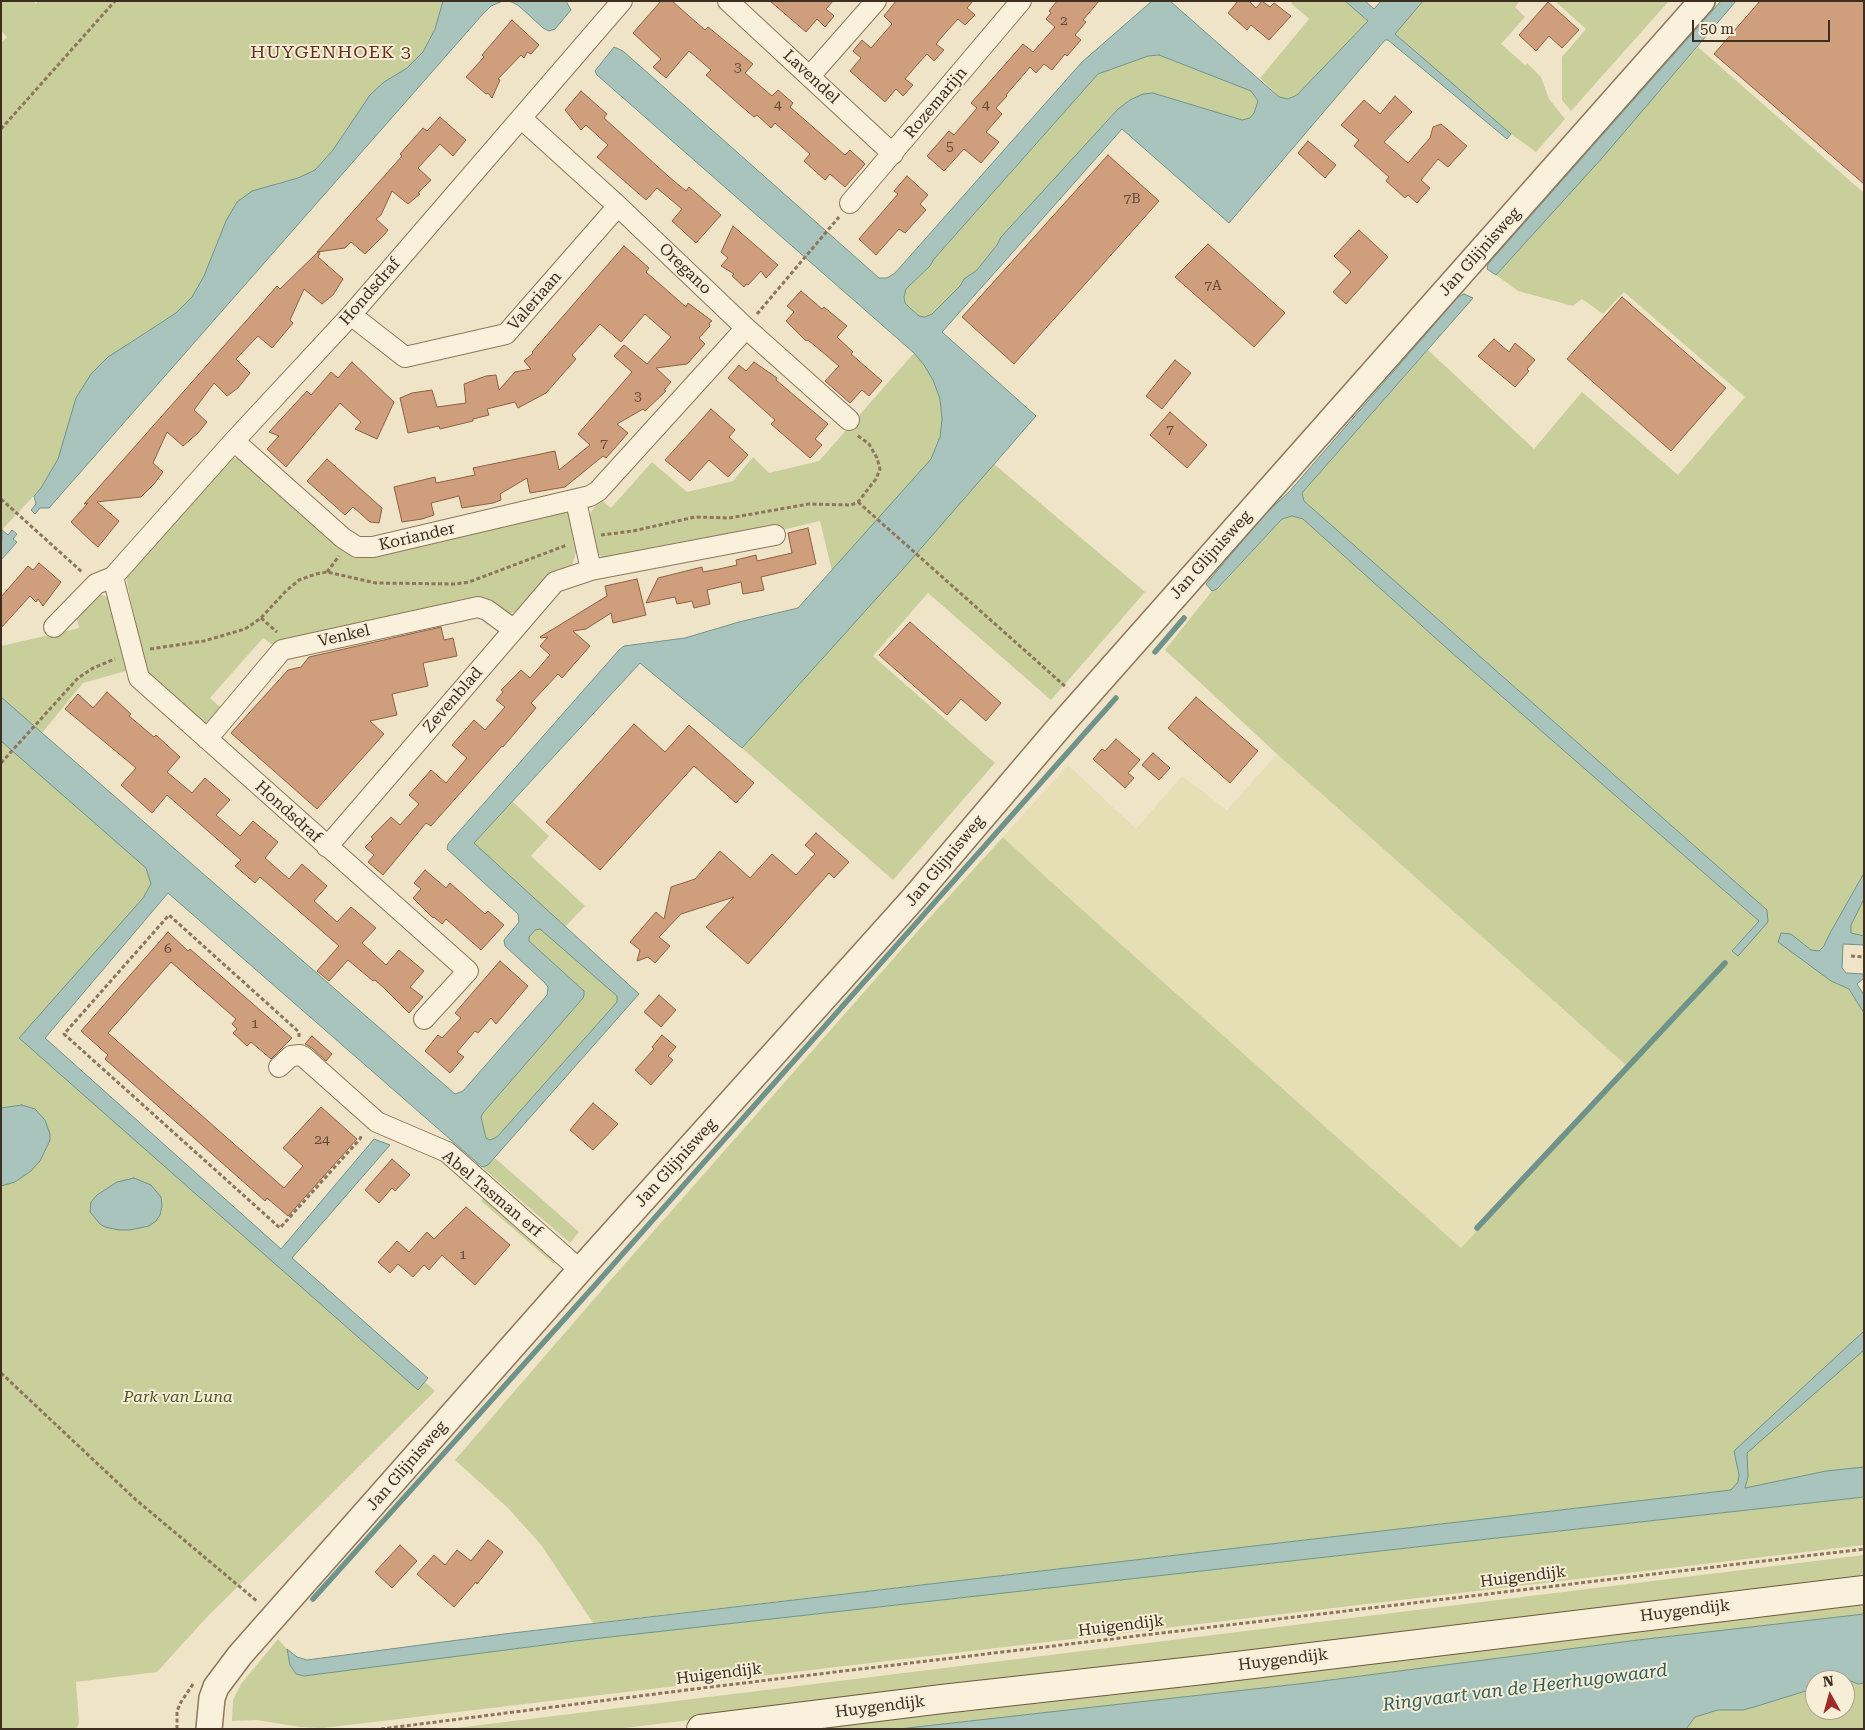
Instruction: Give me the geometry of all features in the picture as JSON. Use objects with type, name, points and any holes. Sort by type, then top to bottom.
[{"type":"main road","name":"Huygendijk","points":[[701,1729],[1864,1590]]},
{"type":"street","name":"Hondsdraf","points":[[54,627],[105,581],[350,315],[622,1]]},
{"type":"street","name":"Lavendel","points":[[728,1],[893,154]]},
{"type":"street","points":[[810,76],[876,1]]},
{"type":"street","name":"Rozemarijn","points":[[850,204],[1021,1]]},
{"type":"street","name":"Jan Glijnisweg","points":[[209,1729],[212,1698],[216,1687],[230,1666],[580,1270],[913,899],[1062,724],[1702,1]]},
{"type":"street","name":"Oregano","points":[[521,118],[618,206],[746,328],[849,420]]},
{"type":"street","name":"Valeriaan","points":[[350,315],[405,357],[506,334],[618,206]]},
{"type":"street","name":"Koriander","points":[[234,441],[343,538],[357,546],[373,547],[576,501],[590,496],[598,491],[746,328]]},
{"type":"street","points":[[576,501],[591,570]]},
{"type":"street","name":"Zevenblad","points":[[327,847],[556,582],[591,570],[775,535]]},
{"type":"street","name":"Hondsdraf","points":[[105,581],[133,653],[139,678],[468,971],[424,1018]]},
{"type":"street","name":"Venkel","points":[[207,739],[282,650],[478,607],[487,610],[513,630]]},
{"type":"street","points":[[279,1067],[291,1056],[298,1055]]},
{"type":"street","name":"Abel Tasman erf","points":[[298,1055],[308,1060],[374,1120],[447,1152],[580,1270]]},
{"type":"path","points":[[1,129],[115,1]]},
{"type":"path","points":[[746,328],[832,225]]},
{"type":"path","points":[[2,762],[78,678],[106,661],[165,645],[204,640],[245,629],[261,618],[299,580],[316,574],[327,572],[376,583],[455,584],[469,582],[584,538],[633,531],[696,517],[729,518],[809,504],[851,505],[858,502],[876,479],[880,469],[877,458],[869,444],[852,431],[849,420]]},
{"type":"path","points":[[1,499],[105,581]]},
{"type":"path","points":[[858,502],[1071,691]]},
{"type":"path","points":[[298,1055],[299,1032],[170,915],[64,1034],[280,1228],[360,1139],[374,1120]]},
{"type":"path","points":[[1851,956],[1864,957]]},
{"type":"path","points":[[1,1374],[135,1499],[262,1606]]},
{"type":"path","name":"Huigendijk","points":[[381,1729],[710,1687],[1864,1549]]},
{"type":"shaded area","points":[[1277,754],[1628,1067],[1461,1248],[1003,837],[1068,765],[1136,829],[1182,776],[1227,810]]},
{"type":"green space","points":[[1,1],[33,1],[36,4],[38,1],[443,1],[435,29],[423,52],[407,68],[384,82],[333,150],[315,170],[298,178],[275,184],[226,221],[204,276],[192,297],[176,313],[130,342],[76,398],[58,459],[41,488],[1,531],[1,43],[7,37],[1,31]]},
{"type":"green space","points":[[1293,1],[1345,1],[1368,21],[1297,95],[1288,99],[1279,97],[1260,78],[1309,19],[1291,3]]},
{"type":"green space","points":[[1423,1],[1520,1],[1515,7],[1525,17],[1501,44],[1525,65],[1527,63],[1541,77],[1549,99],[1565,119],[1536,152],[1511,134],[1394,33]]},
{"type":"green space","points":[[1555,1],[1669,1],[1571,111],[1562,100],[1562,57],[1586,29]]},
{"type":"green space","points":[[1698,47],[1864,193],[1864,873],[1824,946],[1819,951],[1811,950],[1791,934],[1831,981],[1849,989],[1864,1012],[1864,1467],[1826,1471],[1745,1489],[593,1623],[542,1546],[508,1508],[455,1460],[608,1283],[923,925],[1003,837],[1461,1248],[1628,1067],[1277,754],[1165,650],[1212,591],[1218,589],[1282,519],[1292,516],[1303,519],[1451,652],[1759,921],[1732,951],[1738,956],[1767,910],[1304,501],[1302,493],[1428,350],[1534,449],[1582,392],[1678,475],[1745,397],[1624,292],[1603,314],[1582,299],[1573,306],[1518,291],[1496,275]]},
{"type":"green space","points":[[1159,55],[1251,91],[1258,101],[1254,113],[1250,118],[1242,120],[1153,93],[1130,100],[1118,109],[1002,237],[977,270],[964,279],[960,286],[932,314],[925,317],[919,316],[905,303],[906,289],[930,266],[934,259],[1098,74],[1148,56]]},
{"type":"green space","points":[[914,353],[933,380],[940,399],[942,419],[940,437],[931,459],[832,571],[820,521],[778,531],[607,561],[595,552],[588,520],[591,512],[602,500],[611,508],[652,462],[687,492],[733,481],[753,457],[769,473],[819,461]]},
{"type":"green space","points":[[238,458],[351,554],[571,510],[578,546],[572,566],[553,572],[523,607],[506,615],[488,599],[477,596],[277,643],[274,646],[263,638],[210,698],[220,707],[204,725],[146,674],[127,576],[225,459]]},
{"type":"green space","points":[[994,464],[1145,592],[1051,700],[928,593],[873,656],[995,763],[893,880],[742,748]]},
{"type":"green space","points":[[100,594],[111,599],[126,671],[83,683],[42,733],[1,697],[1,646],[79,628],[76,617],[95,595]]},
{"type":"green space","name":"Park van Luna","points":[[1,712],[179,871],[42,1038],[435,1391],[207,1617],[157,1672],[76,1682],[79,1723],[76,1729],[1,1729]]},
{"type":"green space","points":[[512,801],[549,836],[531,856],[585,906],[565,927],[474,843]]},
{"type":"green space","points":[[1864,899],[1864,936],[1851,933],[1851,925]]},
{"type":"green space","points":[[541,929],[617,996],[617,1002],[497,1137],[490,1140],[486,1139],[481,1117],[483,1113],[584,995],[584,991],[529,941],[529,937],[535,930]]},
{"type":"green space","points":[[495,1158],[579,1232],[570,1243],[482,1167],[488,1165]]},
{"type":"green space","points":[[485,1196],[558,1259],[554,1264],[481,1201]]},
{"type":"green space","points":[[1864,1497],[1864,1545],[323,1728],[300,1727],[257,1720],[232,1721],[233,1700],[241,1684],[278,1639],[287,1649],[290,1665],[296,1674],[304,1676],[583,1640]]},
{"type":"green space","points":[[1864,1555],[1864,1578],[616,1729],[448,1729]]},
{"type":"green space","points":[[1864,1596],[1864,1614],[1638,1640],[1307,1683],[899,1729],[758,1729]]},
{"type":"green space","points":[[1855,1683],[1864,1683],[1864,1729],[1686,1729],[1695,1717],[1718,1710],[1743,1710],[1805,1691],[1805,1720],[1855,1720]]},
{"type":"water","points":[[443,1],[503,1],[491,6],[482,15],[49,508],[40,508],[35,514],[31,510],[36,504],[34,496],[41,488],[58,459],[76,398],[91,374],[108,357],[176,313],[192,297],[204,276],[226,221],[237,202],[252,191],[298,178],[315,170],[333,150],[370,95],[384,82],[407,68],[423,52],[435,29]]},
{"type":"water","points":[[506,1],[566,1],[571,10],[555,29],[549,31],[543,28],[519,6]]},
{"type":"water","points":[[1152,1],[1170,1],[1279,97],[1288,99],[1297,95],[1368,21],[1345,1],[1365,1],[1374,9],[1381,1],[1423,1],[1395,34],[1511,134],[1507,139],[1388,40],[1385,40],[1229,223],[1122,129],[942,332],[1036,416],[903,569],[742,748],[640,663],[474,843],[639,994],[488,1165],[482,1167],[168,893],[45,1038],[281,1249],[374,1139],[390,1145],[292,1258],[428,1378],[418,1390],[19,1038],[143,898],[151,884],[146,868],[1,741],[1,697],[455,1094],[463,1091],[547,995],[548,987],[505,946],[504,940],[519,922],[518,914],[447,849],[448,844],[624,646],[685,638],[739,622],[798,608],[931,459],[940,437],[942,419],[940,399],[933,380],[914,353],[597,75],[595,71],[614,47],[623,51],[879,278],[887,278],[895,273],[1082,62]],"holes":[[[1159,55],[1251,91],[1258,101],[1254,113],[1250,118],[1242,120],[1153,93],[1143,94],[1130,100],[1118,109],[1001,237],[977,270],[964,279],[960,286],[932,314],[925,317],[919,316],[911,309],[905,303],[906,289],[930,266],[934,259],[1098,74],[1148,56]],[[540,929],[617,996],[617,1002],[497,1137],[490,1140],[486,1138],[481,1117],[483,1113],[584,995],[584,991],[529,941],[529,937],[535,930]]]},
{"type":"water","points":[[1721,1],[1736,1],[1603,157],[1496,275],[1487,269],[1488,264]]},
{"type":"water","points":[[1464,294],[1473,298],[1302,493],[1304,501],[1767,910],[1768,922],[1738,956],[1732,951],[1759,921],[1451,652],[1303,519],[1292,516],[1282,519],[1217,589],[1212,591],[1206,584],[1266,513],[1289,492],[1458,297]]},
{"type":"water","points":[[2,530],[8,535],[12,530],[17,534],[13,539],[17,542],[1,560]]},
{"type":"water","points":[[1864,873],[1864,899],[1851,925],[1851,933],[1864,936],[1864,945],[1843,944],[1842,968],[1846,973],[1864,974],[1864,978],[1857,984],[1864,995],[1864,1013],[1849,989],[1831,981],[1778,942],[1781,933],[1791,934],[1811,950],[1819,951],[1824,946]]},
{"type":"water","points":[[22,1105],[35,1109],[45,1120],[50,1140],[40,1161],[31,1171],[15,1182],[1,1186],[1,1108]]},
{"type":"water","points":[[134,1178],[151,1185],[161,1197],[162,1206],[156,1221],[149,1226],[130,1230],[119,1230],[100,1224],[90,1212],[91,1202],[97,1195],[117,1182]]},
{"type":"water","points":[[1864,1331],[1864,1350],[1747,1453],[1748,1477],[1745,1488],[1826,1471],[1864,1467],[1864,1497],[583,1640],[304,1676],[296,1674],[290,1665],[287,1649],[297,1657],[307,1660],[504,1634],[1731,1490],[1738,1482],[1739,1475],[1734,1451]]},
{"type":"water","name":"Ringvaart van de Heerhugowaard","points":[[1864,1614],[1864,1683],[1855,1683],[1855,1670],[1805,1670],[1805,1691],[1743,1710],[1718,1710],[1695,1717],[1686,1729],[899,1729],[1307,1683],[1638,1640]]},
{"type":"building","points":[[661,1],[672,1],[705,30],[708,27],[753,64],[745,73],[772,96],[778,90],[793,103],[790,107],[845,155],[850,150],[865,164],[845,187],[830,174],[825,180],[804,161],[810,154],[775,123],[771,128],[757,115],[754,117],[741,106],[706,75],[711,70],[689,51],[666,78],[653,67],[661,59],[633,33]]},
{"type":"building","points":[[770,1],[833,1],[826,9],[834,16],[825,27],[817,19],[806,32]]},
{"type":"building","points":[[896,1],[973,1],[967,8],[975,15],[965,25],[958,19],[936,44],[944,50],[934,61],[927,54],[905,79],[913,85],[903,96],[896,89],[885,102],[850,71],[861,58],[853,51],[862,40],[871,48],[892,24],[884,16]]},
{"type":"building","points":[[1057,1],[1099,1],[1083,20],[1086,22],[1075,35],[1081,40],[1067,56],[1065,54],[1052,70],[1044,64],[1036,73],[1030,67],[996,108],[1002,114],[986,132],[999,142],[981,163],[964,149],[944,171],[927,156],[949,131],[954,135],[977,108],[971,103],[1023,44],[1033,52],[1055,27],[1046,19],[1051,13],[1049,11]]},
{"type":"building","points":[[1238,1],[1249,1],[1256,8],[1262,1],[1270,7],[1274,3],[1291,16],[1269,40],[1251,25],[1247,30],[1228,13]]},
{"type":"building","points":[[1760,1],[1864,1],[1864,184],[1714,54]]},
{"type":"building","points":[[1548,2],[1579,30],[1562,48],[1549,36],[1536,51],[1519,35]]},
{"type":"building","points":[[512,20],[539,45],[531,54],[527,52],[524,58],[521,55],[498,79],[500,80],[492,98],[466,77]]},
{"type":"building","points":[[581,91],[607,114],[604,118],[668,176],[686,191],[689,187],[721,215],[696,243],[672,221],[682,209],[657,188],[646,200],[597,157],[608,145],[586,125],[581,130],[565,110]]},
{"type":"building","points":[[1395,96],[1412,112],[1384,142],[1408,163],[1430,138],[1433,127],[1441,124],[1467,146],[1448,167],[1438,159],[1421,180],[1430,188],[1417,203],[1408,195],[1405,198],[1386,181],[1389,177],[1354,146],[1359,140],[1341,125],[1364,100],[1380,114]]},
{"type":"building","points":[[440,117],[466,140],[453,156],[440,144],[418,168],[431,180],[418,193],[420,194],[408,204],[392,191],[381,215],[376,219],[388,230],[384,235],[365,254],[351,242],[345,248],[317,252],[402,156],[400,154],[423,128],[427,131]]},
{"type":"building","points":[[1308,141],[1336,165],[1325,178],[1298,153]]},
{"type":"building","points":[[1108,155],[1159,201],[1014,364],[962,317]]},
{"type":"building","points":[[907,176],[928,195],[920,204],[926,210],[905,233],[899,229],[876,255],[859,239],[898,194],[894,191]]},
{"type":"building","points":[[733,226],[778,265],[766,278],[761,271],[744,287],[732,276],[734,274],[721,266],[728,258],[721,252]]},
{"type":"building","points":[[1359,230],[1388,257],[1346,304],[1333,292],[1351,272],[1334,256]]},
{"type":"building","points":[[1208,244],[1285,313],[1254,347],[1175,277]]},
{"type":"building","points":[[624,246],[649,268],[646,272],[686,307],[688,303],[712,321],[699,338],[705,344],[687,364],[656,368],[671,382],[664,390],[666,391],[645,411],[643,409],[617,424],[628,433],[606,458],[603,456],[565,487],[530,493],[527,478],[500,494],[501,500],[493,503],[462,508],[459,496],[431,503],[434,515],[402,522],[394,487],[435,477],[436,483],[475,475],[473,468],[555,451],[559,470],[590,445],[578,434],[632,372],[614,356],[624,345],[647,364],[671,337],[645,314],[621,342],[600,324],[572,355],[576,359],[546,393],[518,408],[515,402],[487,409],[489,415],[473,419],[473,421],[440,429],[439,426],[408,433],[400,398],[412,393],[432,390],[437,407],[466,403],[464,384],[486,376],[496,375],[499,390],[515,372],[531,369],[524,361],[533,353]]},
{"type":"building","points":[[318,252],[320,253],[318,257],[343,279],[333,295],[322,304],[304,289],[290,320],[293,323],[272,348],[258,336],[236,359],[250,373],[238,388],[227,396],[214,383],[194,410],[207,422],[183,446],[167,432],[153,463],[163,472],[141,497],[97,502],[119,521],[98,547],[71,522],[88,503],[84,504],[277,286],[280,289]]},
{"type":"building","points":[[801,291],[822,309],[824,307],[847,326],[837,337],[853,352],[851,354],[882,381],[869,396],[862,390],[850,403],[825,381],[839,366],[808,340],[806,341],[786,321],[794,312],[787,306]]},
{"type":"building","points":[[1622,297],[1726,388],[1671,451],[1567,359]]},
{"type":"building","points":[[1494,339],[1509,352],[1515,343],[1535,360],[1527,369],[1529,371],[1515,387],[1478,356]]},
{"type":"building","points":[[1175,360],[1191,373],[1162,409],[1146,396]]},
{"type":"building","points":[[352,362],[394,402],[377,439],[355,429],[361,422],[340,403],[286,467],[267,449],[279,436],[269,432],[307,391],[311,395],[331,372],[338,378]]},
{"type":"building","points":[[754,362],[777,378],[776,380],[828,424],[815,439],[822,445],[810,458],[771,424],[775,420],[728,378],[739,365],[746,371]]},
{"type":"building","points":[[711,409],[735,430],[729,437],[748,455],[728,477],[709,460],[690,481],[665,460]]},
{"type":"building","points":[[1170,412],[1207,445],[1187,468],[1150,435]]},
{"type":"building","points":[[327,459],[382,508],[379,523],[370,522],[353,507],[345,515],[307,481]]},
{"type":"building","points":[[808,528],[816,564],[761,577],[764,590],[743,594],[741,582],[707,590],[710,604],[694,608],[692,601],[677,604],[675,597],[646,603],[658,578],[702,567],[703,572],[737,565],[736,560],[756,555],[757,561],[792,553],[788,533]]},
{"type":"building","points":[[39,563],[61,582],[43,606],[38,599],[36,602],[30,596],[1,628],[1,597],[28,566],[33,570]]},
{"type":"building","points":[[637,579],[646,615],[613,623],[611,613],[586,629],[573,631],[590,646],[562,678],[558,674],[531,703],[536,708],[503,747],[431,826],[426,823],[383,875],[368,862],[374,855],[365,847],[373,839],[371,837],[391,817],[400,825],[419,804],[409,795],[431,770],[446,783],[467,758],[452,745],[474,720],[485,730],[505,707],[496,700],[503,692],[501,690],[521,670],[530,678],[550,655],[540,646],[548,637],[540,637],[607,596],[605,586]]},
{"type":"building","points":[[910,622],[1001,703],[986,721],[961,699],[947,715],[879,655]]},
{"type":"building","points":[[441,627],[444,640],[453,638],[457,656],[423,663],[428,686],[392,694],[397,715],[370,721],[384,734],[317,809],[231,733],[288,670],[301,667],[309,657]]},
{"type":"building","points":[[107,692],[131,714],[129,716],[154,737],[156,735],[180,757],[167,772],[192,793],[205,778],[230,800],[216,815],[240,836],[253,821],[278,842],[265,858],[289,879],[302,864],[327,886],[314,901],[337,922],[351,907],[376,928],[362,943],[386,965],[399,950],[424,971],[410,987],[423,997],[409,1013],[375,980],[373,981],[348,960],[329,981],[317,971],[339,946],[260,877],[255,883],[235,866],[241,860],[167,795],[152,813],[121,785],[136,768],[65,709],[78,694],[93,708]]},
{"type":"building","points":[[1196,697],[1258,751],[1230,783],[1168,728]]},
{"type":"building","points":[[634,724],[665,752],[689,725],[754,783],[736,803],[694,766],[600,870],[546,822]]},
{"type":"building","points":[[1116,739],[1140,760],[1128,773],[1134,778],[1125,788],[1093,759],[1102,749],[1105,751]]},
{"type":"building","points":[[1153,753],[1170,768],[1159,780],[1142,765]]},
{"type":"building","points":[[816,833],[849,862],[834,878],[829,873],[748,964],[706,927],[734,897],[681,914],[659,937],[670,946],[655,963],[648,957],[637,961],[640,950],[630,942],[656,912],[664,919],[671,887],[695,879],[720,851],[750,878],[772,854],[796,875],[815,854],[805,845]]},
{"type":"building","points":[[425,870],[446,888],[450,883],[485,914],[488,911],[504,925],[481,950],[446,919],[442,924],[433,918],[413,898],[421,889],[414,883]]},
{"type":"building","points":[[168,932],[292,1038],[271,1059],[251,1042],[247,1046],[233,1033],[237,1029],[232,1024],[236,1019],[171,962],[108,1033],[284,1188],[303,1166],[283,1148],[321,1107],[357,1139],[288,1216],[267,1198],[265,1201],[105,1059],[108,1055],[81,1031]]},
{"type":"building","points":[[500,961],[528,986],[496,1024],[491,1018],[478,1033],[475,1031],[457,1052],[464,1057],[450,1073],[425,1051],[438,1035],[442,1038],[461,1018],[455,1013]]},
{"type":"building","points":[[659,995],[676,1010],[661,1027],[644,1012]]},
{"type":"building","points":[[662,1035],[676,1047],[668,1056],[673,1060],[651,1085],[635,1070],[654,1049],[652,1047]]},
{"type":"building","points":[[312,1036],[332,1054],[326,1061],[305,1044]]},
{"type":"building","points":[[593,1103],[618,1124],[593,1150],[570,1130]]},
{"type":"building","points":[[392,1159],[410,1175],[395,1191],[392,1188],[379,1203],[365,1190]]},
{"type":"building","points":[[466,1207],[510,1245],[475,1285],[442,1255],[429,1270],[424,1265],[413,1277],[398,1264],[390,1273],[378,1262],[397,1241],[409,1252],[427,1232],[434,1239]]},
{"type":"building","points":[[488,1540],[503,1552],[477,1584],[476,1582],[454,1607],[417,1574],[434,1555],[445,1565],[457,1550],[471,1561]]},
{"type":"building","points":[[400,1545],[417,1561],[392,1588],[375,1572]]},
{"type":"waterway","points":[[1155,652],[1184,618]]},
{"type":"waterway","points":[[313,1599],[596,1284],[1116,698]]},
{"type":"waterway","points":[[1477,1228],[1725,963]]},
{"type":"district","name":"HUYGENHOEK 3","points":[[331,53]]}]
